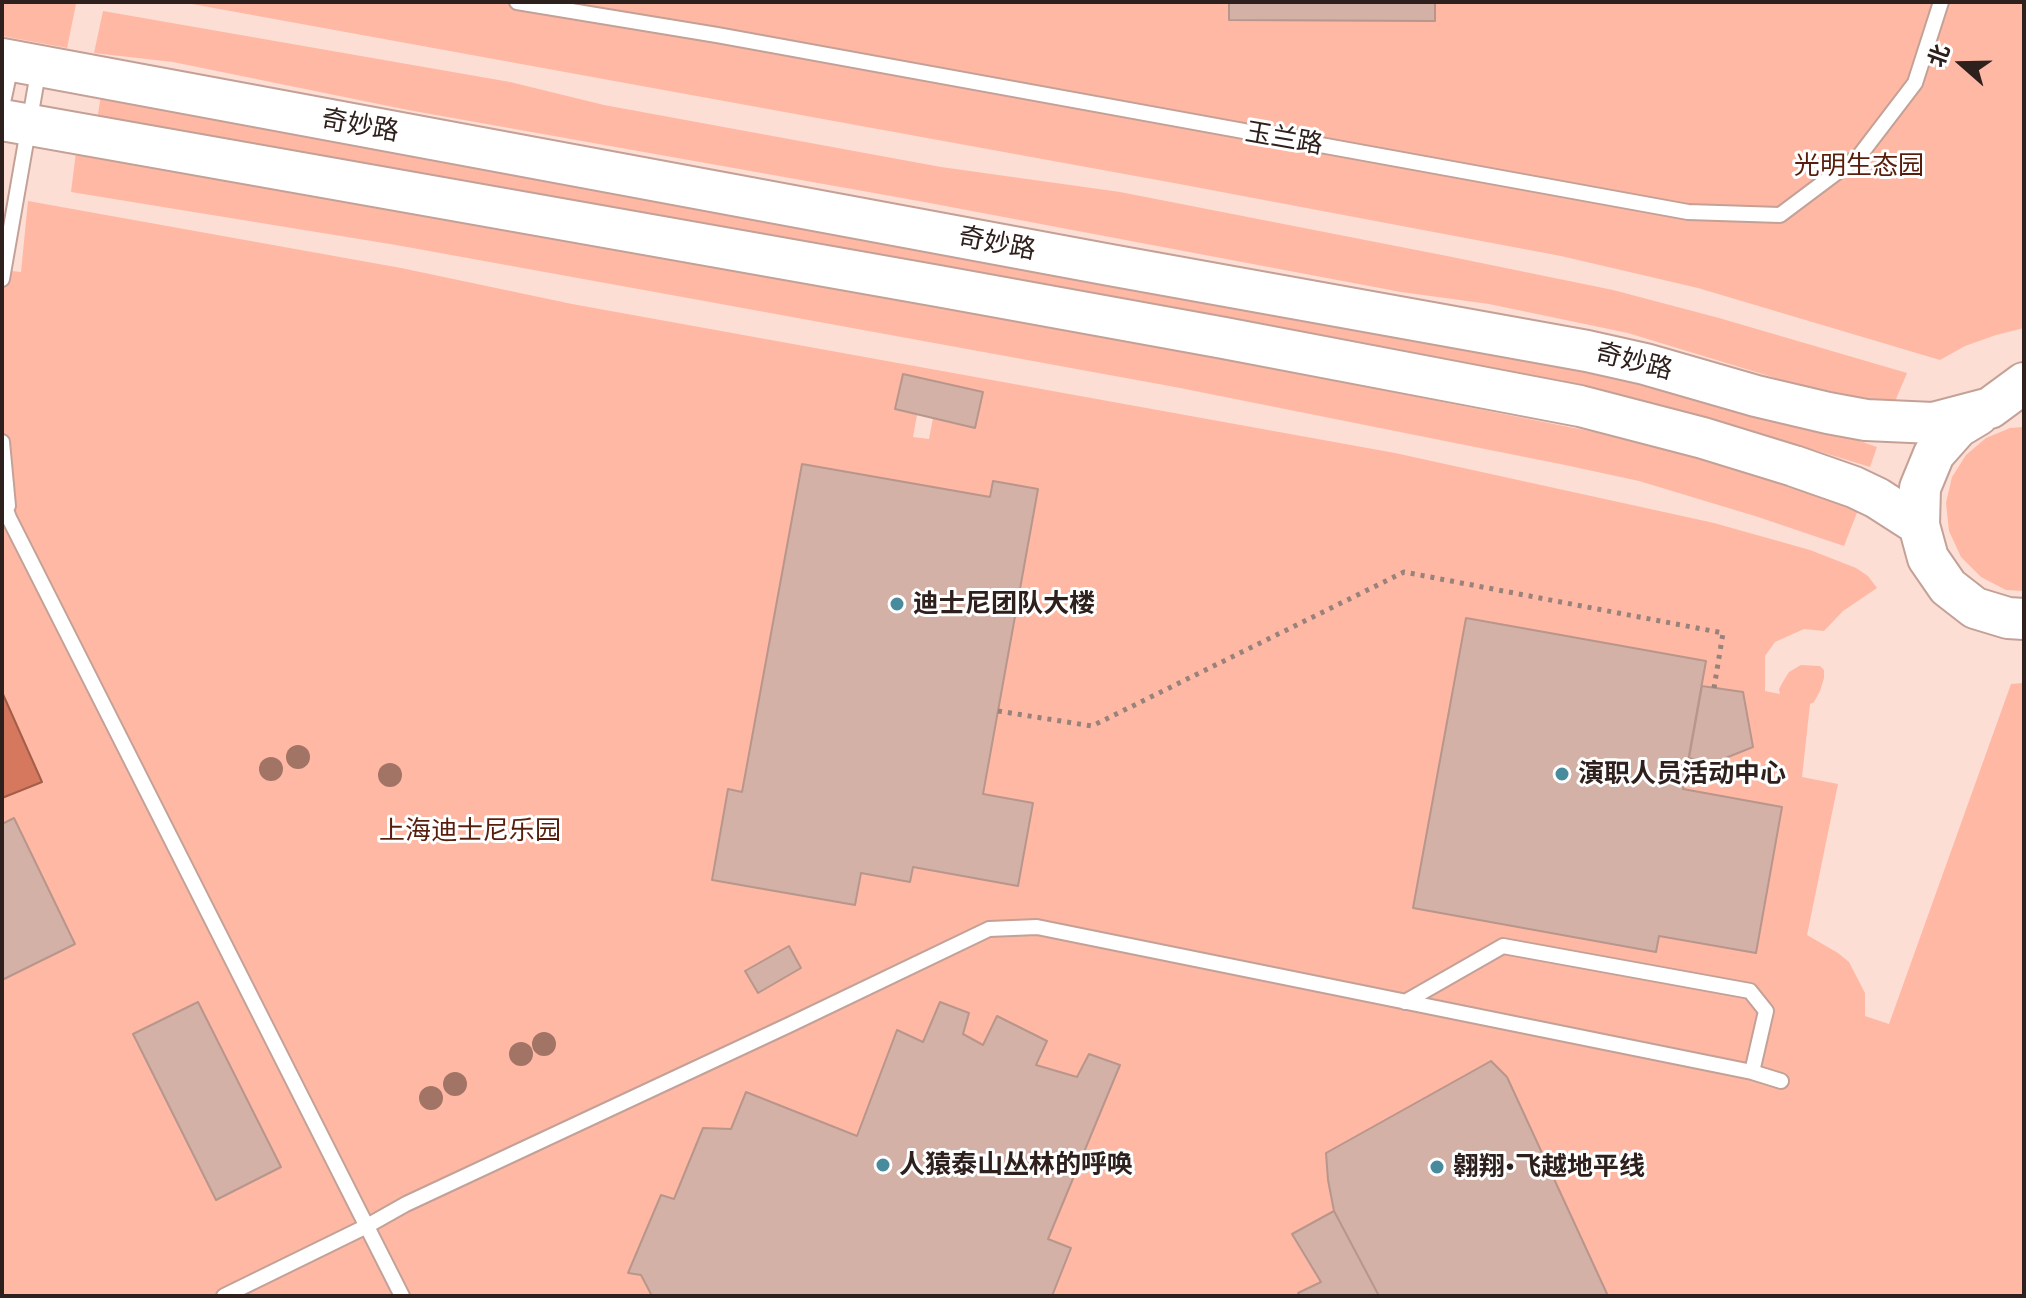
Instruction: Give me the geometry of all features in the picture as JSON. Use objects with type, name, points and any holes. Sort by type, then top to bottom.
[{"type":"street","name":"奇妙路","points":[[18,62],[1587,351],[1658,367],[1770,399],[1866,420],[1933,423],[2007,405]]},
{"type":"street","name":"奇妙路","points":[[11,117],[1580,406],[1703,438],[1854,487],[1919,525]]},
{"type":"street","points":[[2024,383],[2007,405],[1958,427],[1934,454],[1920,488],[1919,525],[1928,558],[1948,587],[1975,608],[2008,618],[2024,619]]},
{"type":"lane","name":"玉兰路","points":[[517,2],[733,38],[1688,212],[1780,215],[1860,155],[1915,83],[1941,2]]},
{"type":"lane","points":[[11,117],[18,62]]},
{"type":"lane","points":[[2,279],[11,117],[18,62]]},
{"type":"lane","points":[[2,442],[9,518]]},
{"type":"lane","points":[[2,499],[402,1296]]},
{"type":"lane","points":[[224,1296],[406,1204],[989,929],[1037,927],[1752,1072],[1781,1081]]},
{"type":"lane","points":[[1405,1002],[1503,946],[1750,991],[1766,1011],[1752,1072]]},
{"type":"path","points":[[998,711],[1092,726],[1404,572],[1723,633],[1714,688]]},
{"type":"green space","points":[[2,2],[76,4],[67,48],[2,36]]},
{"type":"green space","name":"光明生态园","points":[[181,2],[2024,2],[2024,328],[1965,346],[1940,360],[1698,288],[1561,256]]},
{"type":"green space","points":[[103,11],[510,82],[604,105],[941,167],[1120,192],[1447,256],[1613,290],[1907,373],[1890,413],[1628,333],[1489,304],[1401,292],[919,201],[408,110],[173,62],[94,53]]},
{"type":"green space","points":[[101,95],[1605,369],[1793,418],[1877,447],[1870,467],[1564,381],[787,243],[519,190],[97,120]]},
{"type":"green space","points":[[76,152],[404,207],[1200,354],[1660,445],[1858,510],[1844,546],[1639,481],[1175,387],[396,245],[71,192]]},
{"type":"green space","name":"上海迪士尼乐园","points":[[28,201],[401,268],[572,304],[1395,453],[1714,523],[1810,550],[1856,568],[1868,576],[1877,588],[1843,611],[1824,631],[1804,629],[1775,642],[1765,656],[1765,691],[1780,694],[1779,689],[1789,672],[1801,665],[1820,666],[1824,670],[1820,691],[1810,704],[1802,777],[1838,784],[1807,935],[1849,962],[1865,993],[1865,1016],[1889,1024],[2011,684],[2024,683],[2024,1296],[2,1296],[2,270],[21,272]],"holes":[[[904,374],[983,392],[975,428],[933,418],[929,439],[913,437],[917,415],[895,409]]]},
{"type":"green space","points":[[2024,427],[2024,591],[2006,590],[1981,577],[1961,557],[1949,531],[1946,503],[1952,477],[1966,455],[1986,438],[2010,428]]},
{"type":"shaded area","points":[[2,692],[42,782],[2,798]]},
{"type":"building","points":[[1229,2],[1435,2],[1435,21],[1229,20]]},
{"type":"building","points":[[903,374],[983,392],[975,428],[895,409]]},
{"type":"building","name":"迪士尼团队大楼","points":[[802,464],[990,497],[993,481],[1038,489],[983,794],[1033,803],[1018,886],[913,867],[910,882],[861,873],[855,905],[712,880],[728,789],[742,792]]},
{"type":"building","name":"演职人员活动中心","points":[[1466,618],[1706,661],[1683,789],[1782,807],[1756,953],[1659,936],[1656,952],[1413,908]]},
{"type":"building","points":[[1702,686],[1743,692],[1753,747],[1713,763],[1689,758]]},
{"type":"building","points":[[14,818],[75,944],[2,980],[2,824]]},
{"type":"building","points":[[789,946],[801,968],[758,993],[745,971]]},
{"type":"building","points":[[198,1002],[281,1167],[216,1200],[133,1034]]},
{"type":"building","name":"人猿泰山丛林的呼唤","points":[[940,1002],[969,1013],[963,1034],[983,1045],[997,1016],[1047,1041],[1036,1065],[1077,1077],[1089,1054],[1120,1065],[1048,1239],[1071,1248],[1052,1296],[652,1296],[641,1275],[628,1273],[661,1195],[674,1199],[703,1128],[731,1129],[746,1092],[857,1136],[897,1030],[923,1042]]},
{"type":"building","name":"翱翔•飞越地平线","points":[[1491,1061],[1507,1077],[1608,1296],[1379,1296],[1334,1211],[1326,1153]]},
{"type":"building","points":[[1334,1211],[1379,1296],[1300,1296],[1298,1293],[1321,1282],[1292,1234]]},
{"type":"place","name":"迪士尼团队大楼","points":[[897,604]]},
{"type":"place","name":"演职人员活动中心","points":[[1562,774]]},
{"type":"place","name":"人猿泰山丛林的呼唤","points":[[883,1165]]},
{"type":"place","name":"翱翔•飞越地平线","points":[[1437,1167]]}]
